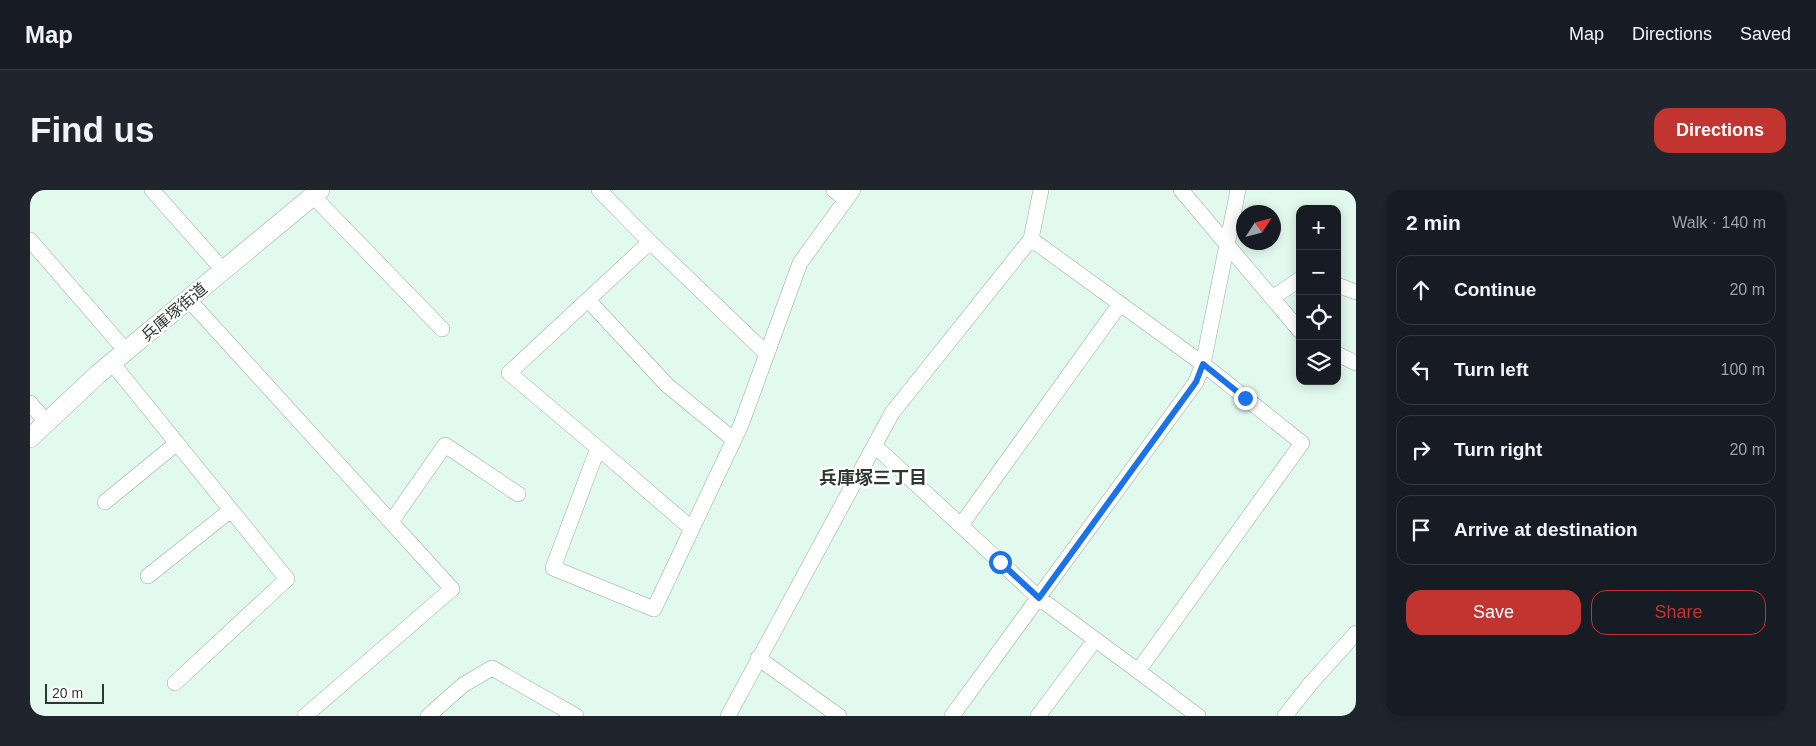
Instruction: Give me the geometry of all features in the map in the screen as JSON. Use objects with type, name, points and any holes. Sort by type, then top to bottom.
[{"type":"street","points":[[152,190],[223,270]]},
{"type":"street","points":[[599,190],[650,242],[767,354]]},
{"type":"street","points":[[728,716],[892,413],[1030,239],[1041,190]]},
{"type":"street","points":[[1181,190],[1296,326]]},
{"type":"street","points":[[952,716],[1196,382],[1203,364],[1238,190]]},
{"type":"street","points":[[317,193],[442,329]]},
{"type":"street","name":"兵庫塚街道","points":[[30,438],[119,357],[317,193]]},
{"type":"street","points":[[598,448],[553,568],[654,609],[741,425],[800,263],[844,194]]},
{"type":"street","points":[[1030,239],[1203,364],[1302,443],[1138,671]]},
{"type":"street","points":[[30,240],[119,357],[177,443],[287,580],[175,684]]},
{"type":"street","points":[[650,242],[510,372],[692,529]]},
{"type":"street","points":[[1272,298],[1296,282]]},
{"type":"street","points":[[1341,286],[1356,292]]},
{"type":"street","points":[[189,300],[452,589],[305,716]]},
{"type":"street","points":[[588,300],[668,385],[734,440]]},
{"type":"street","points":[[961,525],[1120,304]]},
{"type":"street","points":[[1341,356],[1356,363]]},
{"type":"street","points":[[30,403],[46,422]]},
{"type":"street","points":[[105,502],[177,443]]},
{"type":"street","points":[[391,522],[445,445],[518,494]]},
{"type":"street","points":[[875,446],[1039,598],[1198,716]]},
{"type":"street","points":[[148,576],[230,510]]},
{"type":"street","points":[[1285,716],[1311,683],[1356,633]]},
{"type":"street","points":[[1038,716],[1095,640]]},
{"type":"street","points":[[758,658],[839,716]]},
{"type":"street","points":[[428,716],[463,685],[492,668],[571,715]]},
{"type":"district","name":"兵庫塚三丁目","points":[[873,478]]},
{"type":"route","points":[[1000,562],[1039,598],[1196,382],[1203,364],[1245,398]]}]
